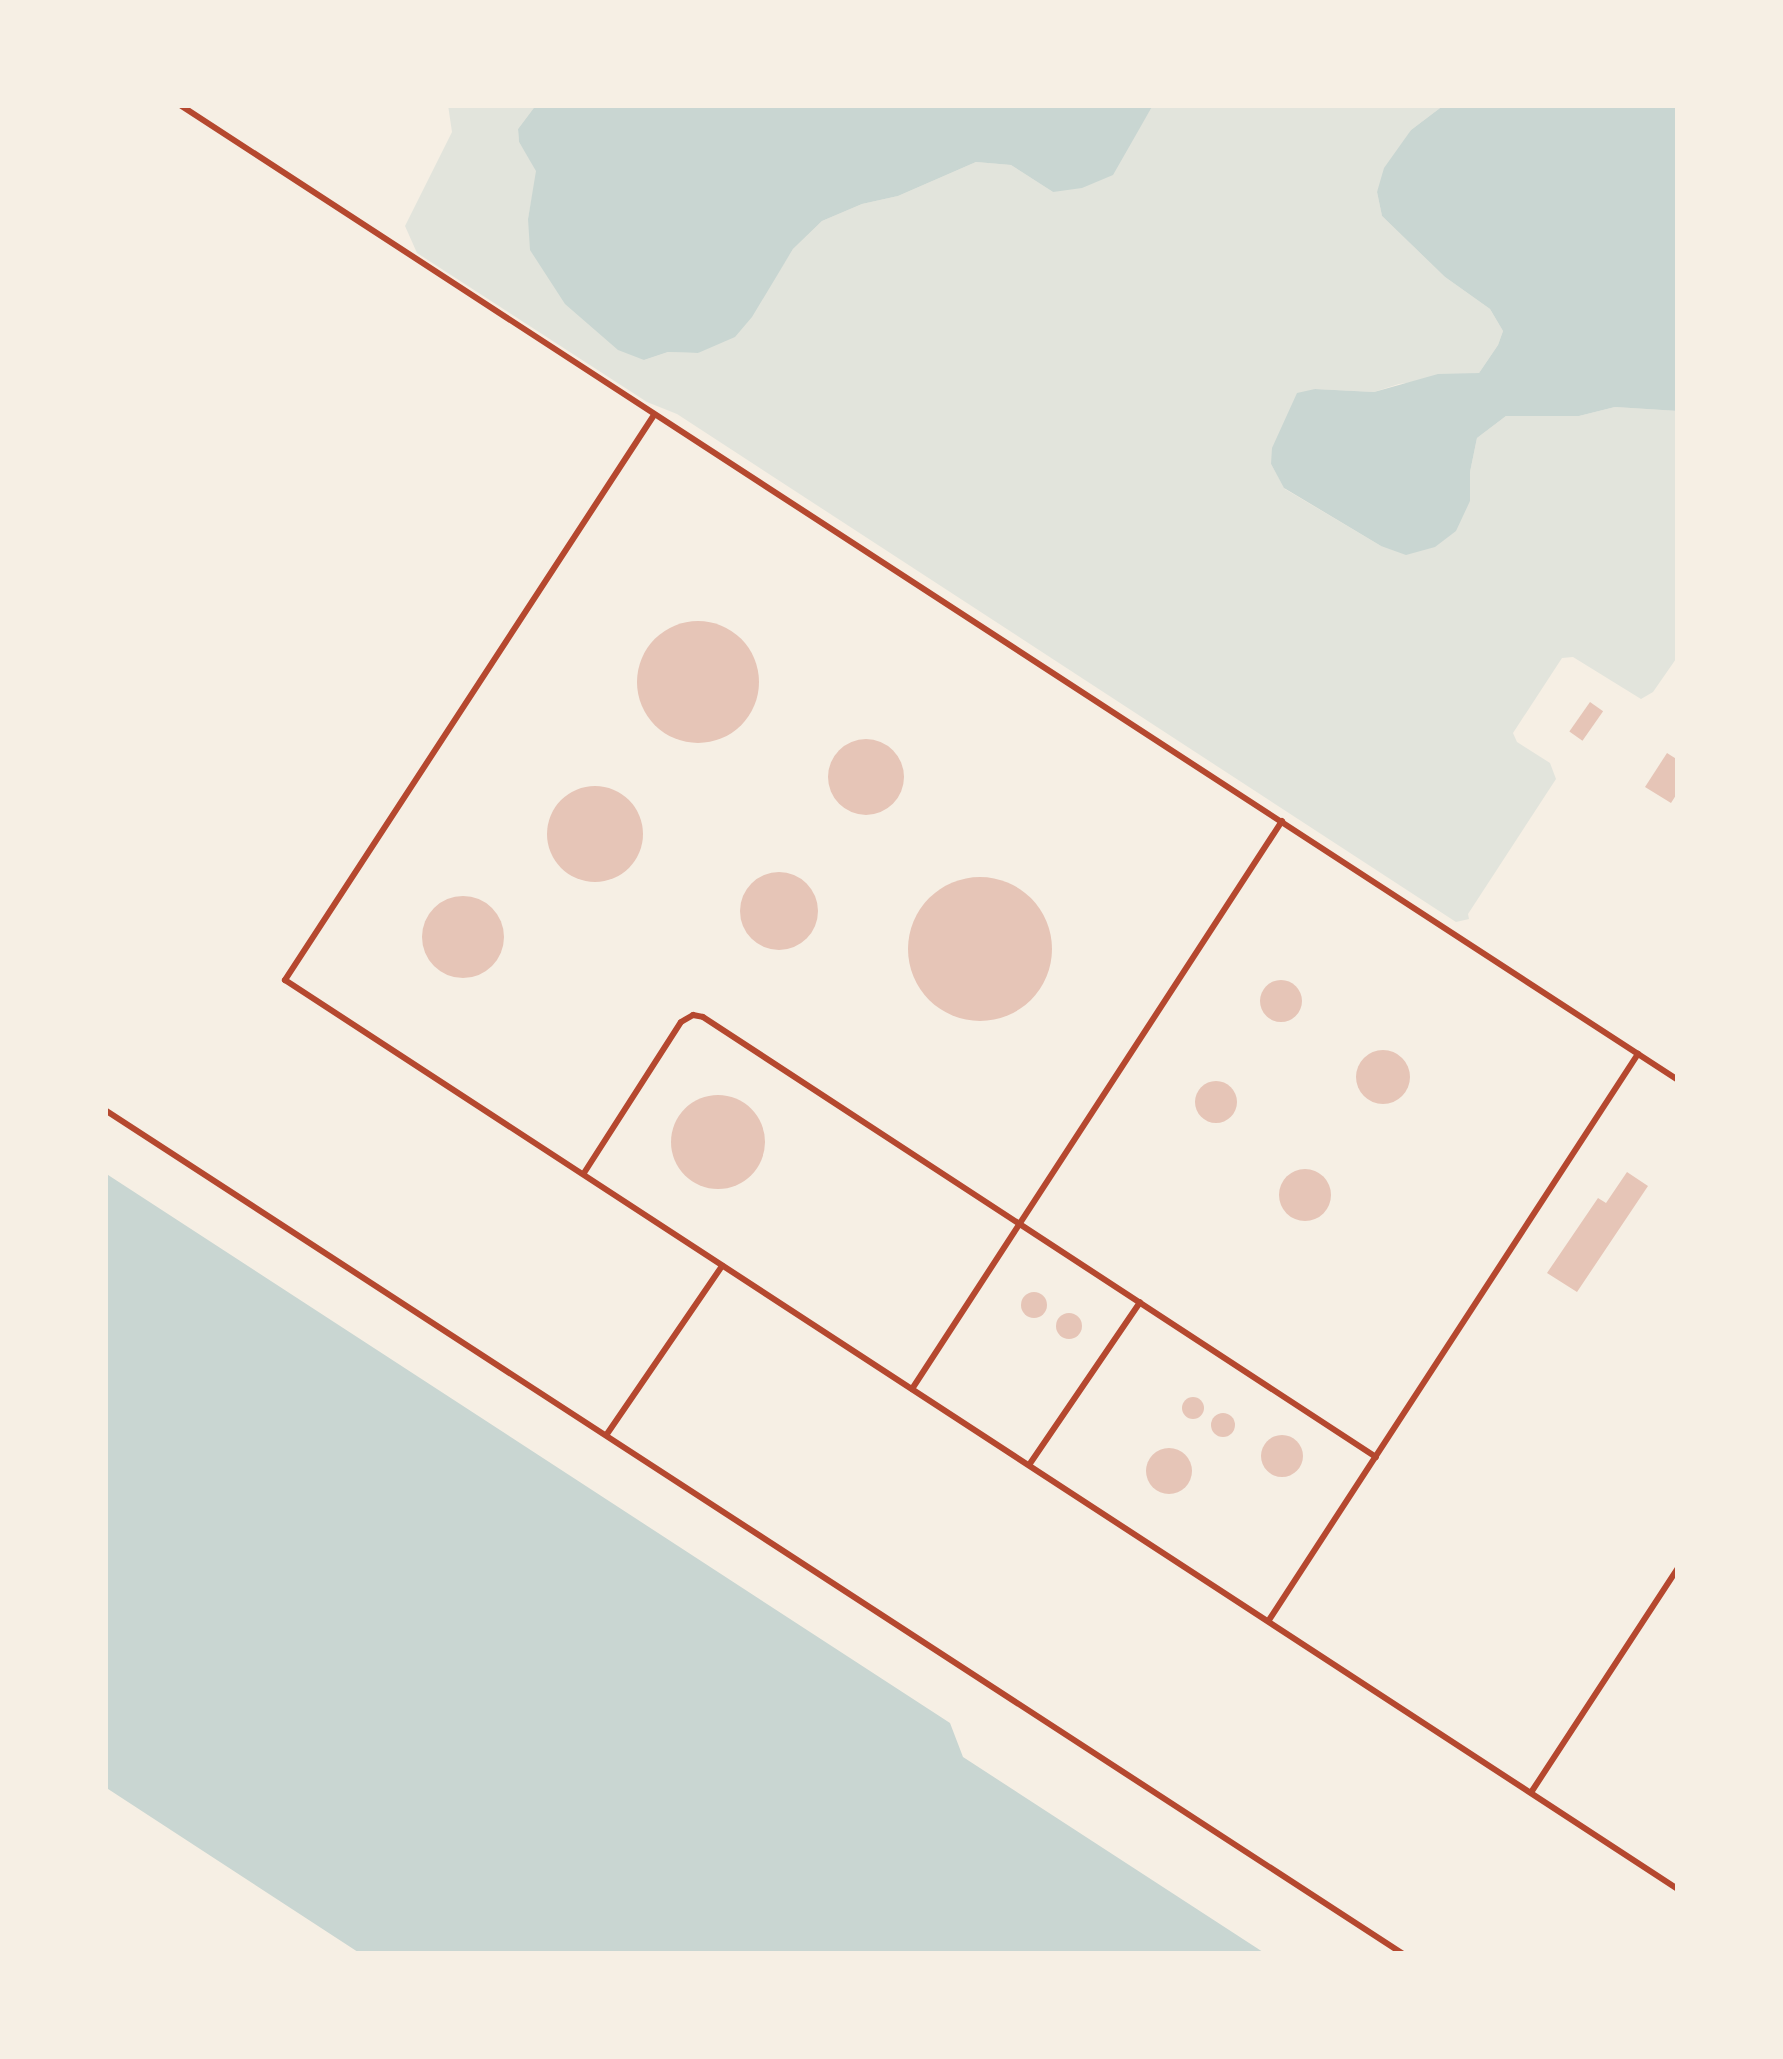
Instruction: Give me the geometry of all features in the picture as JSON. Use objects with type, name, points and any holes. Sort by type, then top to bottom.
[{"type":"lane","points":[[180,105],[1678,1080]]},
{"type":"lane","points":[[654,415],[285,980],[1678,1889]]},
{"type":"lane","points":[[912,1388],[1282,822]]},
{"type":"lane","points":[[584,1173],[681,1022],[694,1015],[746,1042],[1376,1456]]},
{"type":"lane","points":[[1269,1620],[1638,1054]]},
{"type":"lane","points":[[105,1110],[1403,1954]]},
{"type":"lane","points":[[607,1434],[722,1266]]},
{"type":"lane","points":[[1029,1466],[1140,1302]]},
{"type":"lane","points":[[1532,1791],[1678,1568]]},
{"type":"shaded area","points":[[448,105],[536,105],[518,129],[519,142],[537,171],[528,219],[644,360],[668,352],[698,353],[776,276],[793,249],[822,221],[862,204],[898,196],[976,162],[1011,165],[1053,192],[1130,143],[1153,105],[1444,105],[1411,130],[1377,192],[1382,216],[1445,277],[1490,309],[1503,331],[1498,345],[1479,373],[1399,384],[1374,392],[1315,389],[1271,464],[1285,489],[1381,546],[1470,501],[1470,472],[1477,438],[1506,416],[1579,416],[1615,407],[1678,411],[1678,656],[1653,692],[1641,699],[1573,657],[1562,658],[1513,733],[1517,742],[1550,763],[1556,779],[1468,914],[1469,919],[1456,922],[677,414],[647,402],[417,253],[405,226],[452,132]]},
{"type":"shaded area","points":[[536,105],[1153,105],[1113,175],[1082,188],[1053,192],[1011,165],[976,162],[898,196],[862,204],[822,221],[793,249],[752,317],[735,337],[698,353],[668,352],[644,360],[618,350],[565,304],[530,250],[528,219],[536,171],[519,142],[518,129]]},
{"type":"shaded area","points":[[1444,105],[1678,105],[1678,411],[1615,407],[1579,416],[1506,416],[1477,438],[1470,472],[1470,501],[1456,531],[1435,547],[1406,555],[1381,546],[1284,488],[1271,464],[1272,448],[1297,393],[1315,389],[1374,392],[1438,374],[1479,373],[1498,345],[1503,331],[1490,309],[1445,277],[1382,216],[1377,192],[1384,168],[1411,130]]},
{"type":"shaded area","points":[[105,1173],[950,1723],[963,1757],[1266,1954],[361,1954],[105,1787]]},
{"type":"building","points":[[698,621],[721,626],[741,639],[754,659],[759,682],[754,705],[741,725],[721,738],[698,743],[675,738],[655,725],[642,705],[637,682],[642,659],[655,639],[675,626]]},
{"type":"building","points":[[1590,702],[1603,711],[1582,741],[1569,731]]},
{"type":"building","points":[[866,739],[893,750],[904,777],[893,804],[866,815],[839,804],[828,777],[839,750]]},
{"type":"building","points":[[1667,753],[1678,760],[1678,792],[1671,803],[1645,787]]},
{"type":"building","points":[[595,786],[613,790],[629,800],[639,816],[643,834],[639,852],[629,868],[613,878],[595,882],[577,878],[561,868],[551,852],[547,834],[551,816],[561,800],[577,790]]},
{"type":"building","points":[[779,872],[794,875],[806,884],[815,896],[815,926],[806,938],[794,947],[779,950],[764,947],[752,938],[743,926],[740,911],[743,896],[752,884],[764,875]]},
{"type":"building","points":[[980,877],[1008,882],[1031,898],[1047,921],[1052,949],[1047,977],[1031,1000],[1008,1016],[980,1021],[952,1016],[929,1000],[913,977],[908,949],[913,921],[929,898],[952,882]]},
{"type":"building","points":[[463,896],[479,899],[492,908],[501,921],[501,953],[492,966],[479,975],[463,978],[447,975],[434,966],[425,953],[422,937],[425,921],[434,908],[447,899]]},
{"type":"building","points":[[1281,980],[1296,986],[1302,1001],[1296,1016],[1281,1022],[1266,1016],[1260,1001],[1266,986]]},
{"type":"building","points":[[1383,1050],[1402,1058],[1410,1077],[1402,1096],[1383,1104],[1364,1096],[1356,1077],[1364,1058]]},
{"type":"building","points":[[1216,1081],[1231,1087],[1237,1102],[1231,1117],[1216,1123],[1201,1117],[1195,1102],[1201,1087]]},
{"type":"building","points":[[718,1095],[736,1099],[751,1109],[761,1124],[765,1142],[761,1160],[751,1175],[736,1185],[718,1189],[700,1185],[685,1175],[675,1160],[671,1142],[675,1124],[685,1109],[700,1099]]},
{"type":"building","points":[[1305,1169],[1323,1177],[1331,1195],[1323,1213],[1305,1221],[1287,1213],[1279,1195],[1287,1177]]},
{"type":"building","points":[[1627,1172],[1648,1186],[1577,1292],[1547,1273],[1598,1198],[1606,1203]]},
{"type":"building","points":[[1034,1292],[1043,1296],[1047,1305],[1043,1314],[1034,1318],[1025,1314],[1021,1305],[1025,1296]]},
{"type":"building","points":[[1069,1313],[1078,1317],[1082,1326],[1078,1335],[1069,1339],[1060,1335],[1056,1326],[1060,1317]]},
{"type":"building","points":[[1193,1397],[1201,1400],[1201,1416],[1193,1419],[1185,1416],[1182,1408],[1185,1400]]},
{"type":"building","points":[[1223,1413],[1232,1416],[1232,1434],[1223,1437],[1214,1434],[1211,1425],[1214,1416]]},
{"type":"building","points":[[1282,1435],[1297,1441],[1303,1456],[1297,1471],[1282,1477],[1267,1471],[1261,1456],[1267,1441]]},
{"type":"building","points":[[1169,1448],[1185,1455],[1192,1471],[1185,1487],[1169,1494],[1153,1487],[1146,1471],[1153,1455]]}]
